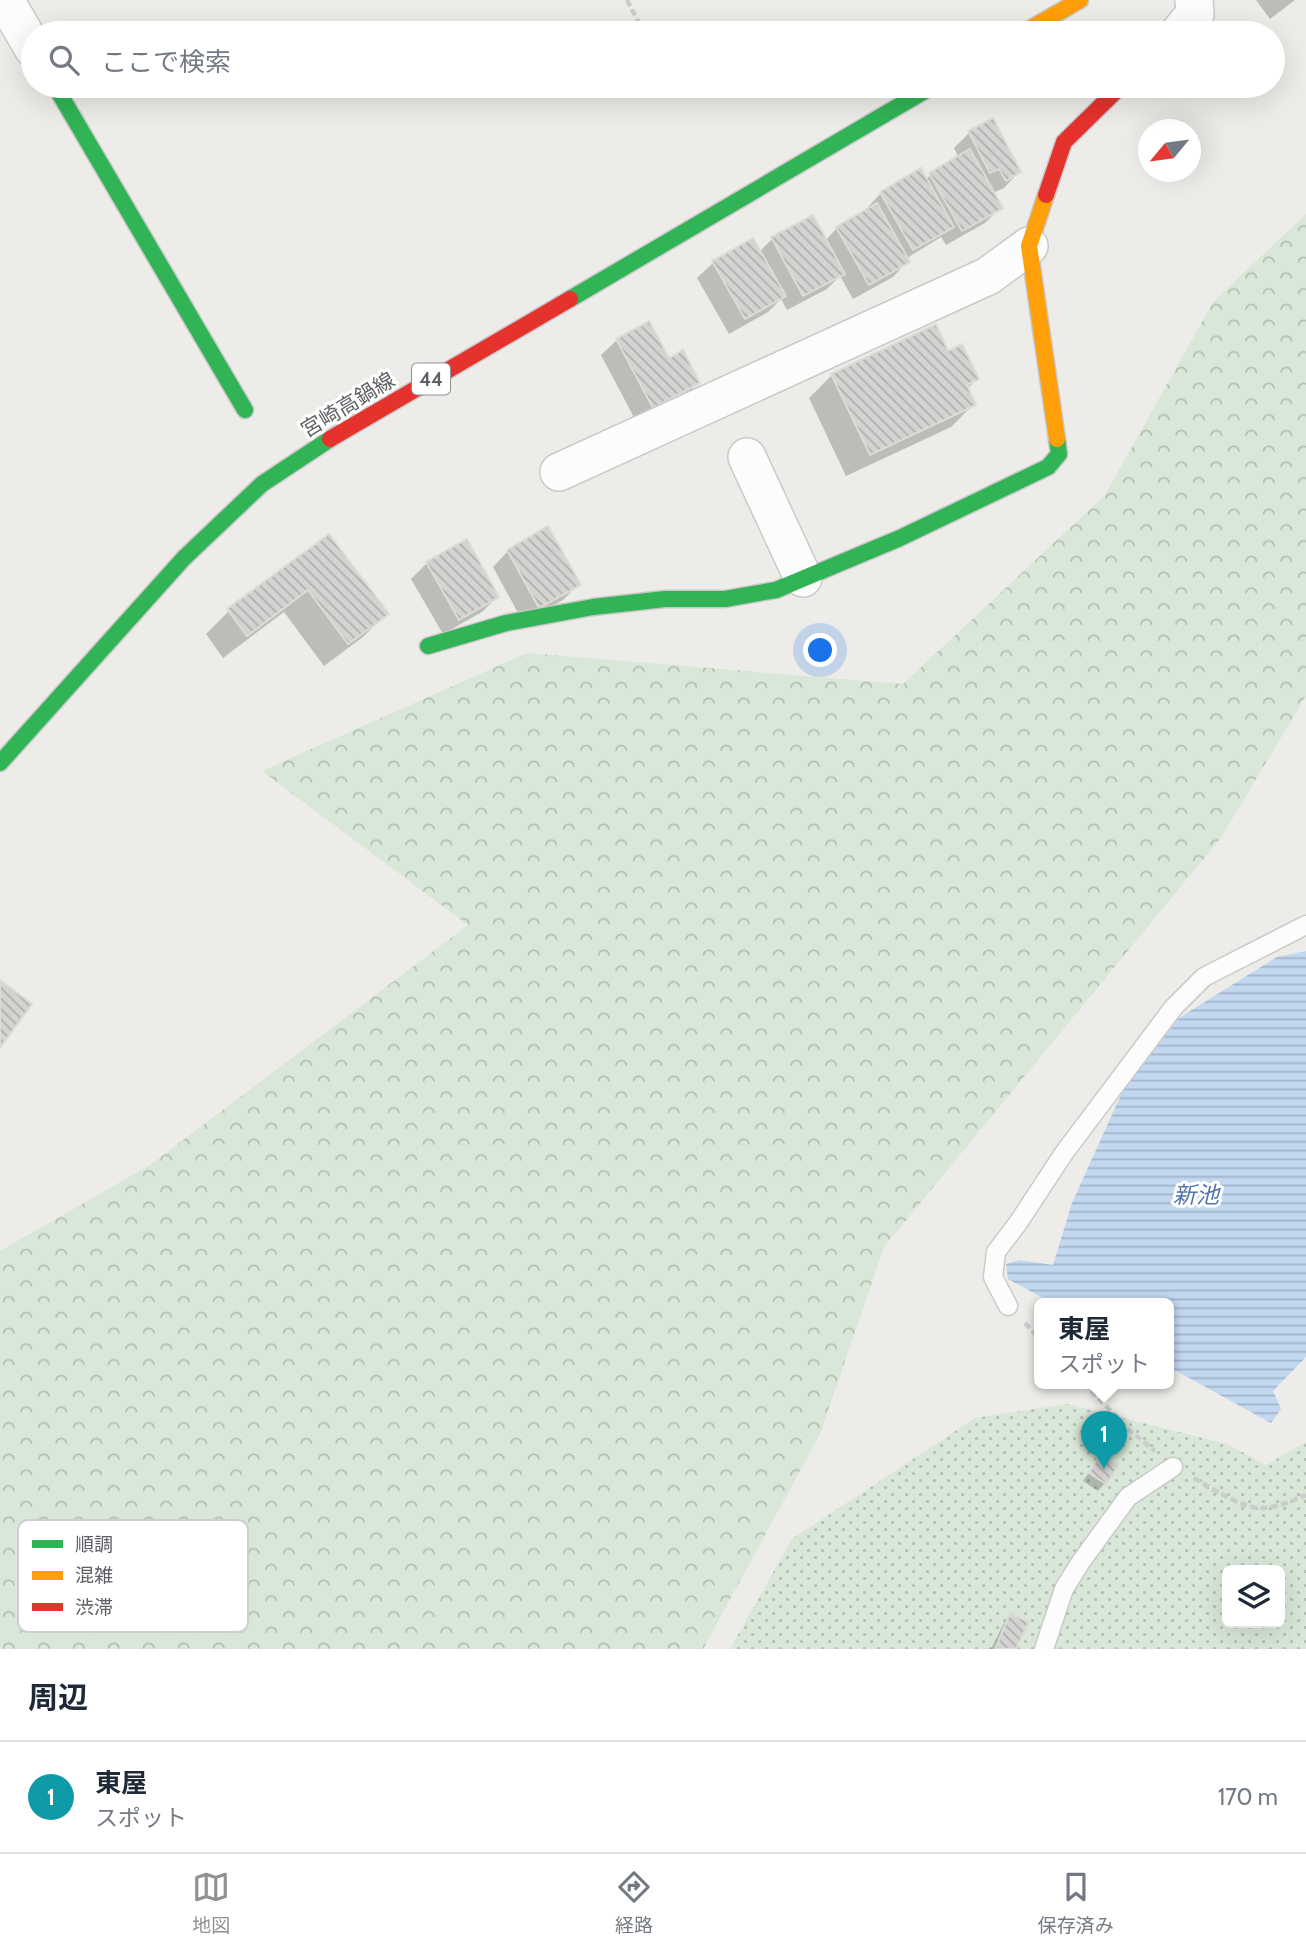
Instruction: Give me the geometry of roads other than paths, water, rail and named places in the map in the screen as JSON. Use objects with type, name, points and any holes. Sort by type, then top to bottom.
[{"type":"street","points":[[5,0],[21,27]]},
{"type":"street","points":[[1044,21],[1080,0]]},
{"type":"street","points":[[1189,21],[1195,14],[1194,0]]},
{"type":"street","points":[[62,98],[244,410]]},
{"type":"street","name":"宮崎高鍋線","points":[[0,763],[184,558],[262,484],[335,436],[912,98]]},
{"type":"street","points":[[428,646],[506,623],[593,607],[665,599],[725,599],[776,590],[900,538],[1048,467],[1059,454],[1029,246],[1064,142],[1109,98]]},
{"type":"street","points":[[559,472],[988,276],[1029,246]]},
{"type":"street","points":[[747,457],[803,578]]},
{"type":"lane","points":[[1008,1306],[993,1277],[996,1252],[1064,1153],[1173,1008],[1204,977],[1306,925]]},
{"type":"lane","points":[[1044,1649],[1064,1589],[1080,1563],[1128,1497],[1173,1466]]},
{"type":"water","name":"新池","points":[[1306,951],[1306,1357],[1273,1391],[1281,1409],[1271,1423],[1174,1370],[1174,1298],[1043,1298],[1008,1279],[1006,1264],[1020,1260],[1053,1265],[1072,1203],[1124,1088],[1179,1018],[1277,957]]},
{"type":"place","name":"東屋","points":[[1104,1469]]}]
